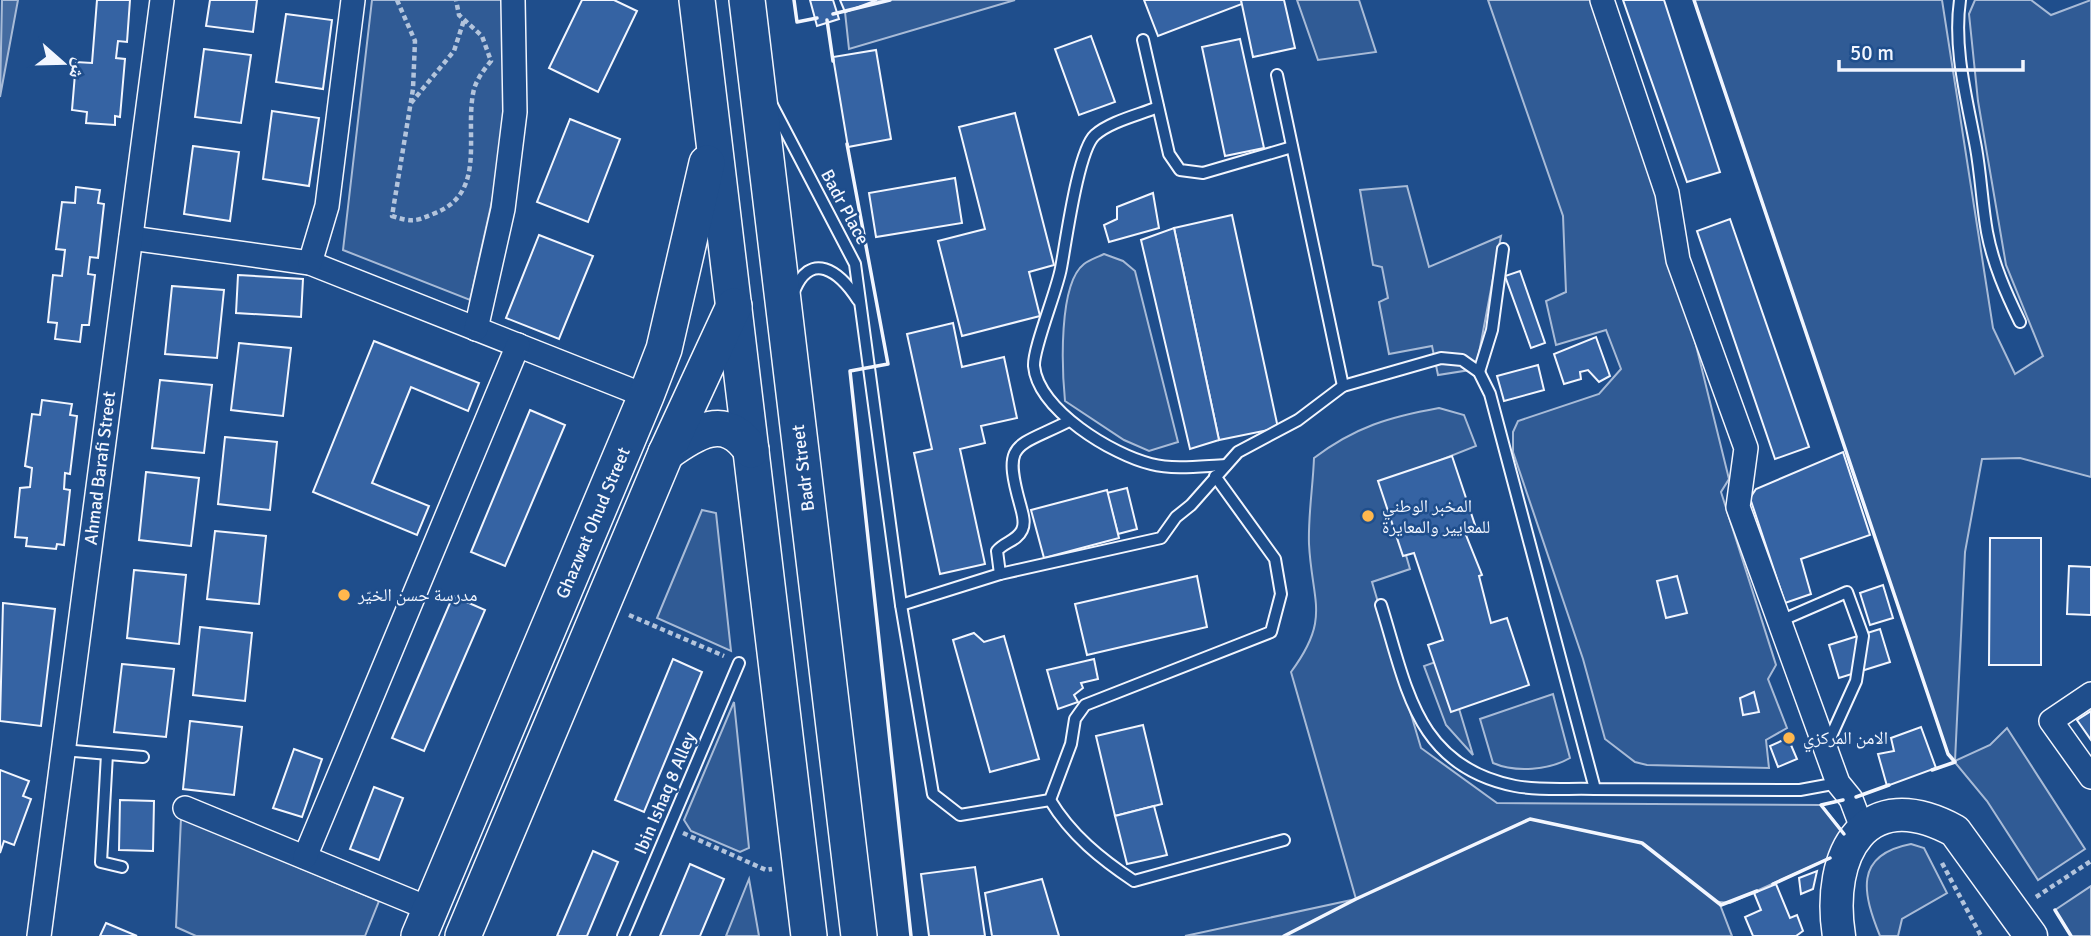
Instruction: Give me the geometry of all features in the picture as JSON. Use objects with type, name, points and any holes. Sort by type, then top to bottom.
[{"type":"main road","points":[[697,0],[809,936]]},
{"type":"main road","name":"Badr Street","points":[[747,0],[859,936]]},
{"type":"main road","name":"Ghazwat Ohud Street","points":[[424,922],[664,349],[708,162],[708,93]]},
{"type":"main road","points":[[463,936],[666,453],[773,222]]},
{"type":"main road","points":[[664,349],[695,316],[734,306],[760,307],[785,316]]},
{"type":"main road","points":[[666,453],[699,432],[714,428],[742,437],[751,450]]},
{"type":"main road","points":[[1839,936],[1836,883],[1851,841],[1862,828],[1899,816],[1921,817],[1955,831],[2023,924]]},
{"type":"street","name":"Ahmad Barafi Street","points":[[39,936],[162,0]]},
{"type":"street","points":[[310,263],[327,206],[353,0]]},
{"type":"street","points":[[476,329],[503,209],[515,111],[513,0]]},
{"type":"street","points":[[1602,0],[1667,193],[1678,260],[1746,448],[1738,507],[1838,783],[1851,799],[1862,828]]},
{"type":"street","points":[[131,239],[310,263],[646,396]]},
{"type":"street","points":[[305,857],[518,345]]},
{"type":"street","points":[[2091,695],[2051,721],[2091,777]]},
{"type":"street","points":[[185,808],[305,857],[424,922]]},
{"type":"lane","points":[[1960,0],[1958,20],[1965,92],[1979,163],[1987,233],[2002,285],[2020,322]]},
{"type":"lane","points":[[1143,40],[1172,160],[1188,173],[1203,173],[1292,147]]},
{"type":"lane","name":"Badr Place","points":[[756,75],[855,264],[901,606],[933,794],[960,815],[1050,800]]},
{"type":"lane","points":[[1276,75],[1343,386]]},
{"type":"lane","points":[[1158,107],[1101,131],[1090,139],[1085,152],[1061,272],[1034,365],[1046,395],[1069,421],[1125,456],[1154,465],[1226,465]]},
{"type":"lane","points":[[1479,372],[1492,330],[1503,249]]},
{"type":"lane","points":[[785,316],[796,287],[805,273],[817,268],[829,270],[844,279],[860,302]]},
{"type":"lane","points":[[901,606],[1000,575],[1161,538],[1176,517],[1191,505],[1238,452],[1298,420],[1343,386],[1441,358],[1462,360],[1479,372],[1490,394],[1595,789]]},
{"type":"lane","points":[[1000,575],[997,551],[1021,534],[1024,522],[1010,470],[1012,456],[1022,445],[1069,421]]},
{"type":"lane","points":[[1215,476],[1275,559],[1281,594],[1271,632],[1085,705],[1075,719],[1072,744],[1050,800],[1066,825],[1109,864],[1134,881],[1283,840]]},
{"type":"lane","points":[[1780,621],[1847,592],[1863,636],[1856,681],[1825,747]]},
{"type":"lane","points":[[1381,605],[1416,714],[1435,744],[1471,772],[1516,786],[1595,789],[1800,790],[1838,783]]},
{"type":"lane","name":"Ibin Ishaq 8 Alley","points":[[624,936],[739,663]]},
{"type":"lane","points":[[64,750],[144,757]]},
{"type":"lane","points":[[107,754],[101,862],[122,867]]},
{"type":"path","points":[[397,0],[415,41],[410,104],[392,216],[413,222],[450,208],[469,178],[472,96],[476,81],[491,61],[482,36],[459,15],[456,0]]},
{"type":"path","points":[[410,104],[454,51],[464,20]]},
{"type":"path","points":[[649,624],[739,663]]},
{"type":"path","points":[[1921,817],[1952,887],[1981,936]]},
{"type":"path","points":[[670,827],[766,870]]},
{"type":"path","points":[[2023,924],[2091,861]]},
{"type":"shaded area","points":[[2,0],[18,0],[0,97]]},
{"type":"shaded area","points":[[372,0],[503,0],[506,88],[496,183],[470,300],[343,250]]},
{"type":"shaded area","points":[[881,0],[1015,0],[849,49],[845,12]]},
{"type":"shaded area","points":[[1297,0],[1359,0],[1376,52],[1318,60]]},
{"type":"shaded area","points":[[1488,0],[1595,0],[1654,175],[1729,479],[1721,492],[1776,665],[1768,679],[1787,728],[1766,740],[1769,768],[1647,765],[1635,762],[1605,739],[1583,659],[1513,452],[1513,432],[1518,421],[1599,394],[1621,369],[1606,330],[1556,345],[1546,301],[1566,292],[1563,216]]},
{"type":"shaded area","points":[[1694,0],[1942,0],[1993,328],[2015,374],[2043,356],[2006,265],[1978,101],[1969,14],[1975,0],[2031,0],[2051,15],[2091,0],[2091,477],[2020,458],[1982,459],[1965,552],[1955,761],[1990,745],[2007,728],[2085,849],[2038,880],[1987,801],[1948,754]]},
{"type":"shaded area","points":[[1407,186],[1429,267],[1501,236],[1476,369],[1438,375],[1432,346],[1389,354],[1379,302],[1388,298],[1382,267],[1373,265],[1360,190]]},
{"type":"shaded area","points":[[1104,254],[1123,261],[1135,271],[1178,442],[1149,451],[1124,440],[1065,401],[1064,328],[1070,289],[1084,264]]},
{"type":"shaded area","points":[[1439,408],[1464,415],[1476,446],[1385,482],[1410,569],[1372,582],[1421,748],[1497,803],[1821,805],[1844,833],[1832,857],[1730,903],[1719,902],[1732,936],[1185,936],[1356,899],[1291,672],[1311,638],[1315,623],[1309,533],[1314,458],[1344,438],[1373,425]]},
{"type":"shaded area","points":[[702,510],[716,513],[731,651],[657,618]]},
{"type":"shaded area","points":[[1444,659],[1473,755],[1446,725],[1424,666]]},
{"type":"shaded area","points":[[1553,694],[1570,758],[1532,769],[1493,763],[1480,719]]},
{"type":"shaded area","points":[[734,702],[749,848],[740,852],[691,831],[684,820]]},
{"type":"shaded area","points":[[181,818],[379,901],[365,936],[196,936],[176,927]]},
{"type":"shaded area","points":[[1911,844],[1924,848],[1947,893],[1902,919],[1898,936],[1880,936],[1870,905],[1867,878],[1879,857],[1892,849]]},
{"type":"shaded area","points":[[749,879],[759,936],[726,936]]},
{"type":"shaded area","points":[[2091,886],[2091,936],[2071,936],[2055,910]]},
{"type":"building","points":[[97,0],[130,0],[127,42],[118,41],[116,58],[125,59],[120,117],[115,116],[115,125],[86,123],[87,112],[72,110],[76,62],[92,63]]},
{"type":"building","points":[[210,0],[257,0],[253,32],[206,26]]},
{"type":"building","points":[[582,0],[614,0],[637,11],[598,92],[549,68]]},
{"type":"building","points":[[810,0],[833,0],[839,19],[817,26]]},
{"type":"building","points":[[840,0],[877,0],[845,12]]},
{"type":"building","points":[[1144,0],[1241,0],[1242,4],[1158,36]]},
{"type":"building","points":[[1241,0],[1284,0],[1295,48],[1253,57]]},
{"type":"building","points":[[1623,0],[1664,0],[1720,172],[1687,182]]},
{"type":"building","points":[[286,14],[332,20],[323,89],[276,82]]},
{"type":"building","points":[[1091,36],[1115,102],[1079,115],[1055,49]]},
{"type":"building","points":[[1240,39],[1264,148],[1225,156],[1202,47]]},
{"type":"building","points":[[204,49],[251,55],[241,123],[195,117]]},
{"type":"building","points":[[876,50],[891,139],[848,147],[833,57]]},
{"type":"building","points":[[272,111],[319,118],[309,186],[263,179]]},
{"type":"building","points":[[1015,113],[1054,265],[1029,272],[1040,316],[962,336],[938,241],[985,229],[959,127]]},
{"type":"building","points":[[570,119],[620,139],[588,222],[537,202]]},
{"type":"building","points":[[193,146],[239,152],[230,221],[184,214]]},
{"type":"building","points":[[955,178],[962,223],[876,237],[869,193]]},
{"type":"building","points":[[76,187],[100,190],[98,203],[104,204],[98,258],[90,257],[88,274],[95,275],[89,325],[82,325],[80,342],[55,339],[57,323],[48,322],[53,275],[62,276],[65,250],[56,249],[62,202],[75,203]]},
{"type":"building","points":[[1153,193],[1159,228],[1109,242],[1104,225],[1117,219],[1117,207]]},
{"type":"building","points":[[1232,215],[1278,428],[1219,440],[1174,228]]},
{"type":"building","points":[[1730,219],[1809,447],[1775,459],[1697,231]]},
{"type":"building","points":[[1174,228],[1219,440],[1190,449],[1141,240]]},
{"type":"building","points":[[539,235],[593,256],[559,339],[506,318]]},
{"type":"building","points":[[1520,271],[1545,343],[1531,348],[1505,276]]},
{"type":"building","points":[[238,275],[303,279],[301,317],[236,313]]},
{"type":"building","points":[[172,286],[224,290],[217,358],[165,354]]},
{"type":"building","points":[[953,323],[962,367],[1004,357],[1017,418],[981,426],[985,443],[960,449],[985,564],[940,574],[914,453],[932,449],[907,334]]},
{"type":"building","points":[[1596,337],[1610,376],[1599,382],[1588,370],[1580,372],[1581,379],[1564,384],[1554,354]]},
{"type":"building","points":[[374,341],[479,383],[468,411],[411,387],[372,483],[429,506],[417,535],[313,492]]},
{"type":"building","points":[[239,343],[291,348],[283,416],[231,410]]},
{"type":"building","points":[[1538,365],[1544,390],[1504,401],[1497,376]]},
{"type":"building","points":[[160,380],[212,385],[204,453],[152,448]]},
{"type":"building","points":[[42,400],[72,404],[70,415],[77,416],[70,474],[65,473],[64,489],[70,490],[64,545],[57,544],[56,549],[26,546],[27,538],[15,537],[20,488],[30,487],[32,468],[25,466],[32,414],[40,415]]},
{"type":"building","points":[[530,410],[565,425],[505,566],[471,552]]},
{"type":"building","points":[[225,437],[277,442],[270,510],[218,504]]},
{"type":"building","points":[[1843,452],[1870,535],[1801,559],[1811,594],[1785,603],[1750,498],[1756,489]]},
{"type":"building","points":[[1452,456],[1477,531],[1466,535],[1482,575],[1479,576],[1491,623],[1507,618],[1529,685],[1451,712],[1428,645],[1443,640],[1414,553],[1403,556],[1378,481]]},
{"type":"building","points":[[146,472],[199,478],[191,546],[139,540]]},
{"type":"building","points":[[1127,488],[1137,529],[1118,534],[1107,493]]},
{"type":"building","points":[[1107,490],[1119,538],[1044,558],[1031,510]]},
{"type":"building","points":[[215,531],[266,536],[259,604],[207,599]]},
{"type":"building","points":[[1990,538],[2041,538],[2041,665],[1989,665]]},
{"type":"building","points":[[2069,566],[2091,567],[2091,615],[2067,614]]},
{"type":"building","points":[[134,570],[186,575],[179,644],[127,638]]},
{"type":"building","points":[[1197,576],[1207,627],[1087,655],[1075,604]]},
{"type":"building","points":[[1677,576],[1687,613],[1666,618],[1657,581]]},
{"type":"building","points":[[1883,585],[1893,618],[1870,625],[1860,593]]},
{"type":"building","points":[[453,596],[485,610],[424,751],[392,738]]},
{"type":"building","points":[[3,603],[55,609],[41,726],[0,721]]},
{"type":"building","points":[[200,627],[252,633],[245,701],[193,695]]},
{"type":"building","points":[[1880,629],[1890,662],[1839,678],[1829,645]]},
{"type":"building","points":[[974,633],[984,642],[1004,636],[1039,759],[990,772],[953,640]]},
{"type":"building","points":[[673,659],[702,672],[644,812],[615,800]]},
{"type":"building","points":[[1094,659],[1098,679],[1081,683],[1083,688],[1074,695],[1078,702],[1058,709],[1047,670]]},
{"type":"building","points":[[122,664],[174,669],[166,737],[114,732]]},
{"type":"building","points":[[1754,692],[1759,712],[1743,715],[1740,698]]},
{"type":"building","points":[[2091,711],[2091,740],[2077,720]]},
{"type":"building","points":[[190,721],[242,727],[234,795],[183,789]]},
{"type":"building","points":[[1143,725],[1162,804],[1115,816],[1096,736]]},
{"type":"building","points":[[1921,727],[1936,768],[1887,786],[1878,754],[1894,751],[1891,738]]},
{"type":"building","points":[[1788,738],[1797,759],[1778,767],[1770,746]]},
{"type":"building","points":[[294,749],[322,759],[302,817],[273,808]]},
{"type":"building","points":[[0,770],[29,781],[23,796],[31,799],[14,845],[4,841],[0,853]]},
{"type":"building","points":[[374,787],[403,798],[379,860],[350,849]]},
{"type":"building","points":[[120,800],[154,801],[153,851],[119,850]]},
{"type":"building","points":[[1154,806],[1167,855],[1127,864],[1115,816]]},
{"type":"building","points":[[593,851],[618,862],[587,936],[557,936]]},
{"type":"building","points":[[690,864],[724,879],[700,936],[660,936]]},
{"type":"building","points":[[975,867],[985,936],[929,936],[921,874]]},
{"type":"building","points":[[1817,871],[1813,889],[1801,894],[1799,878]]},
{"type":"building","points":[[1042,879],[1059,936],[992,936],[985,893]]},
{"type":"building","points":[[1776,884],[1790,918],[1797,915],[1803,931],[1796,936],[1753,936],[1745,917],[1761,910],[1754,893]]},
{"type":"building","points":[[106,923],[137,936],[100,936]]},
{"type":"wall","points":[[794,0],[797,22],[817,18]]},
{"type":"wall","points":[[833,14],[890,0]]},
{"type":"wall","points":[[1694,0],[1948,754],[1955,762],[1932,770]]},
{"type":"wall","points":[[827,20],[833,61]]},
{"type":"wall","points":[[847,144],[888,364],[850,371],[911,936]]},
{"type":"wall","points":[[1856,797],[1889,785]]},
{"type":"wall","points":[[1843,800],[1821,805],[1844,834]]},
{"type":"wall","points":[[1284,936],[1356,899],[1530,819],[1642,843],[1721,905],[1757,891]]},
{"type":"wall","points":[[1773,884],[1830,858]]},
{"type":"wall","points":[[2055,910],[2071,936]]},
{"type":"place","name":"المخبر الوطني للمعايير والمعايرة","points":[[1368,516]]},
{"type":"place","name":"مدرسة حسن الخيّر","points":[[344,595]]},
{"type":"place","name":"الامن المركزي","points":[[1789,738]]}]
